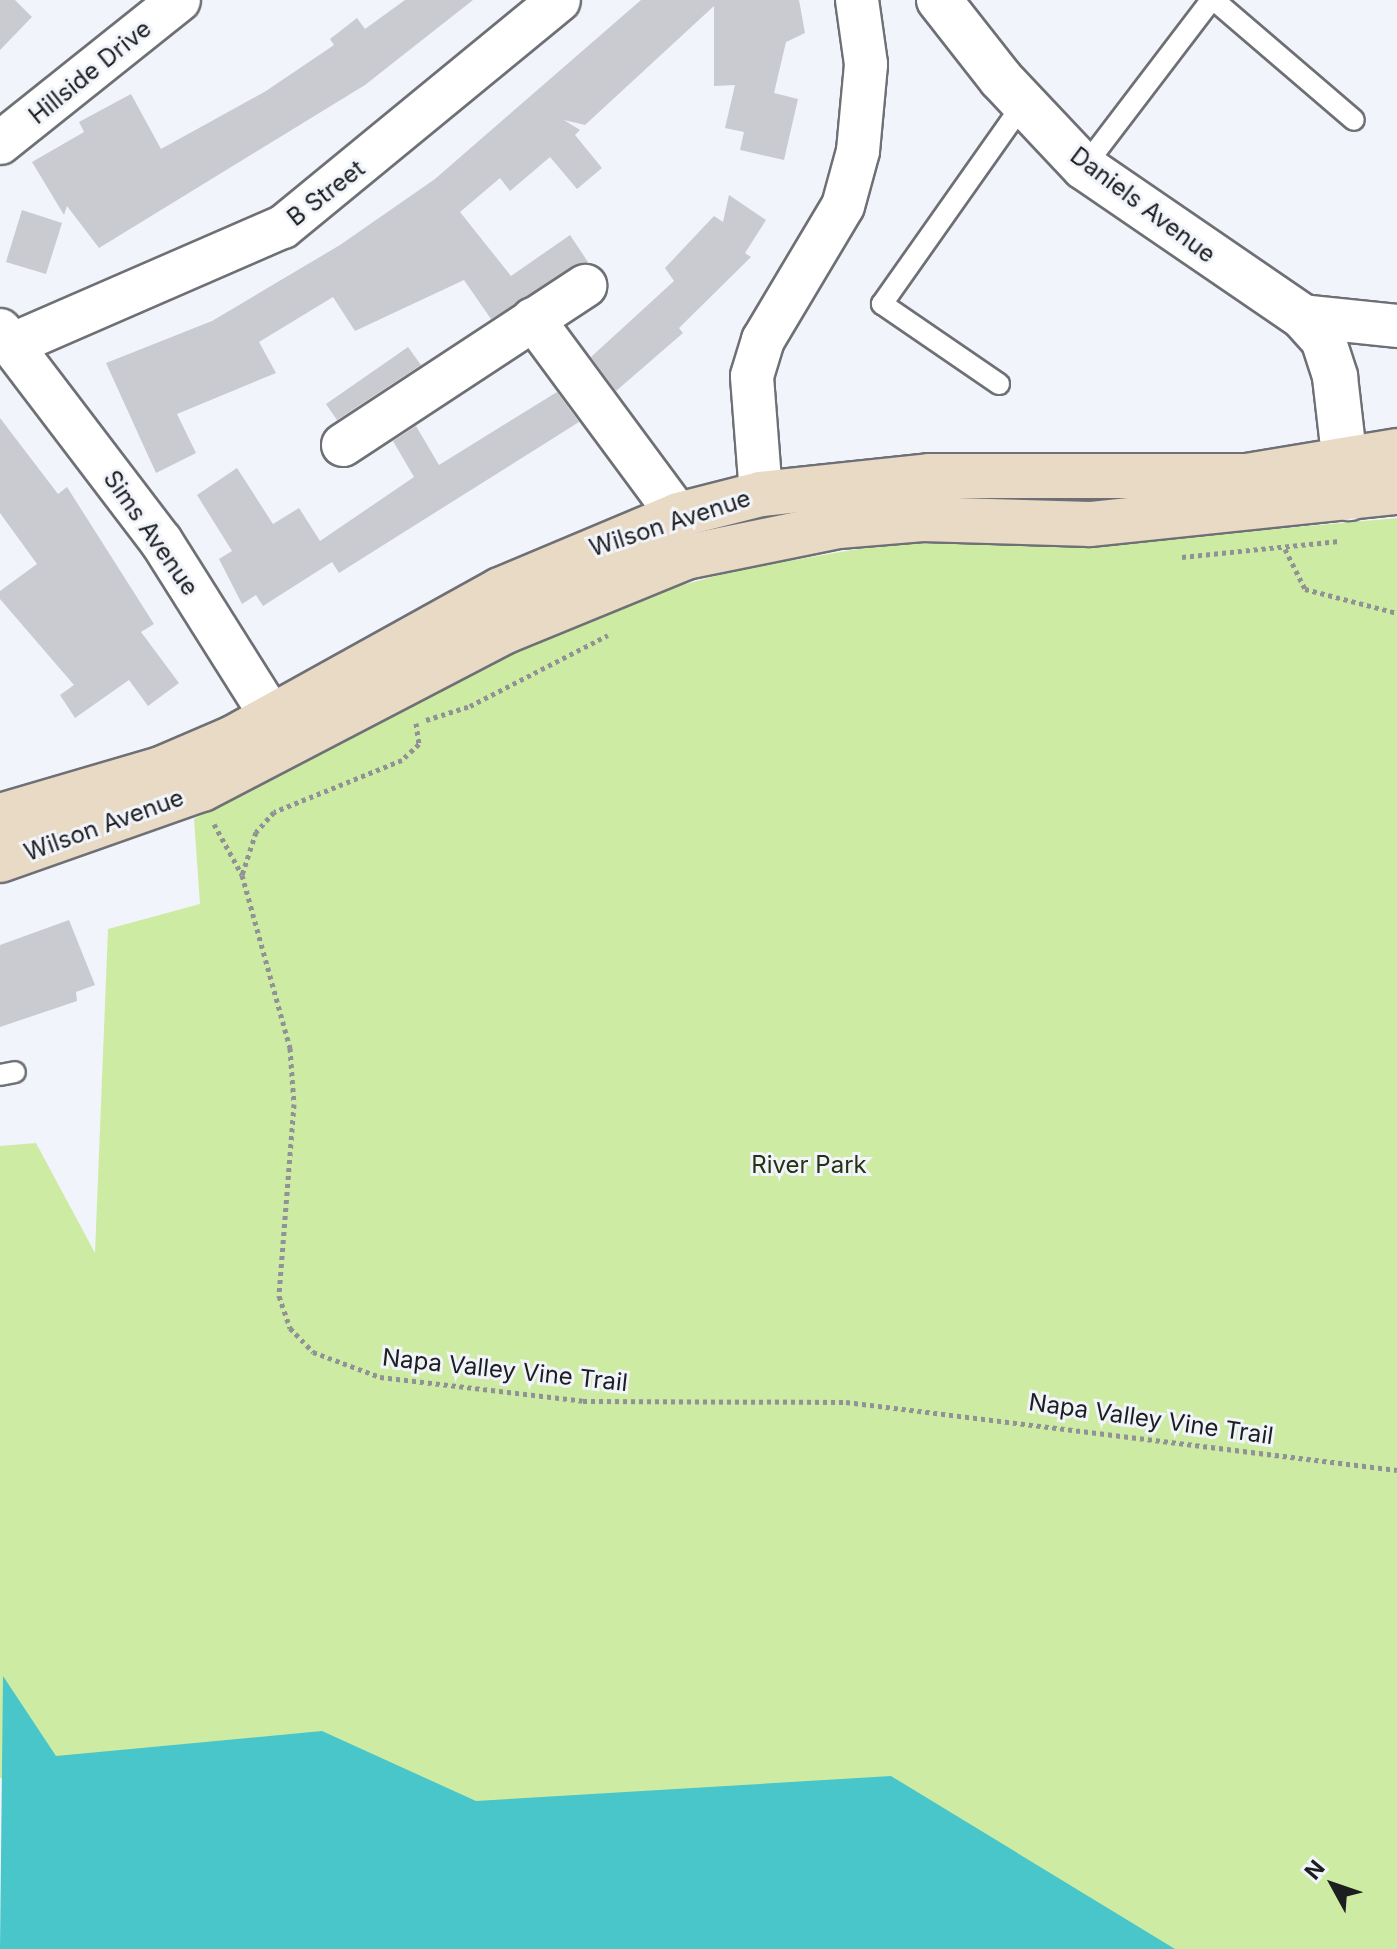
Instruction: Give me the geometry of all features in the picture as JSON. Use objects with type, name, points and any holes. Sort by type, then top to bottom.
[{"type":"main road","name":"Wilson Avenue","points":[[1347,500],[1397,451]]},
{"type":"main road","name":"Wilson Avenue","points":[[0,860],[202,789],[281,729],[500,590],[678,515],[761,494],[929,476],[1246,476],[1347,500]]},
{"type":"main road","name":"Wilson Avenue","points":[[0,816],[161,769],[281,729],[607,585],[741,544],[923,519],[1090,524],[1347,500],[1397,492]]},
{"type":"street","name":"Hillside Drive","points":[[0,143],[179,0]]},
{"type":"street","name":"B Street","points":[[6,338],[283,227],[559,0]]},
{"type":"street","points":[[761,494],[752,376],[763,340],[843,206],[858,151],[866,64],[857,0]]},
{"type":"street","name":"Daniels Avenue","points":[[939,0],[1023,104],[1084,167],[1302,316],[1332,358],[1347,500]]},
{"type":"street","points":[[343,445],[585,286]]},
{"type":"street","name":"Daniels Avenue","points":[[1302,316],[1397,326]]},
{"type":"street","points":[[533,319],[678,515]]},
{"type":"street","name":"Sims Avenue","points":[[6,338],[161,541],[281,729]]},
{"type":"lane","points":[[1084,167],[1213,0],[1354,120]]},
{"type":"lane","points":[[999,384],[882,304],[1023,104]]},
{"type":"path","points":[[1173,557],[1285,549],[1347,500]]},
{"type":"path","points":[[1285,549],[1305,589],[1397,613]]},
{"type":"path","points":[[242,875],[256,832],[274,812],[402,760],[419,744],[416,723],[470,706],[617,629]]},
{"type":"path","name":"Napa Valley Vine Trail","points":[[202,789],[242,875],[290,1048],[294,1104],[279,1296],[290,1328],[313,1352],[380,1377],[583,1401],[846,1402],[1397,1470]]},
{"type":"green space","name":"River Park","points":[[1397,518],[1397,1949],[1130,1949],[611,1818],[0,1778],[0,1146],[36,1143],[95,1253],[108,929],[200,904],[194,819],[603,607],[741,569],[922,538],[1133,542]]},
{"type":"water","points":[[3,1676],[56,1756],[322,1731],[476,1801],[891,1776],[1175,1949],[0,1949]]},
{"type":"building","points":[[0,0],[15,0],[32,17],[0,50]]},
{"type":"building","points":[[405,0],[473,0],[365,85],[99,248],[67,206],[64,215],[32,162],[84,132],[79,122],[131,94],[161,149],[266,91],[334,45],[330,39],[357,18],[365,29]]},
{"type":"building","points":[[641,0],[799,0],[805,33],[786,42],[774,93],[798,99],[784,160],[740,150],[744,132],[725,128],[735,85],[714,86],[714,6],[585,125],[564,120],[580,130],[575,135],[602,168],[577,189],[550,157],[510,191],[500,178],[460,212],[511,276],[570,235],[588,262],[491,319],[464,280],[355,331],[333,297],[259,342],[276,373],[177,414],[196,453],[156,473],[106,363],[212,321],[340,245],[435,179]]},
{"type":"building","points":[[729,195],[766,220],[745,253],[751,257],[679,328],[683,333],[616,391],[591,357],[674,281],[665,268],[714,216],[723,222]]},
{"type":"building","points":[[22,210],[62,223],[46,274],[6,262]]},
{"type":"building","points":[[408,347],[421,365],[337,420],[326,404]]},
{"type":"building","points":[[557,392],[579,422],[339,573],[332,562],[263,606],[256,595],[242,604],[219,559],[232,551],[197,495],[237,468],[273,524],[299,508],[320,541],[414,477],[393,441],[416,426],[439,465]]},
{"type":"building","points":[[0,418],[58,494],[67,487],[154,624],[141,632],[179,683],[148,706],[129,680],[75,718],[60,695],[74,685],[0,599],[0,591],[37,564],[0,513]]},
{"type":"building","points":[[69,920],[95,985],[76,992],[77,1001],[0,1027],[0,945]]}]
